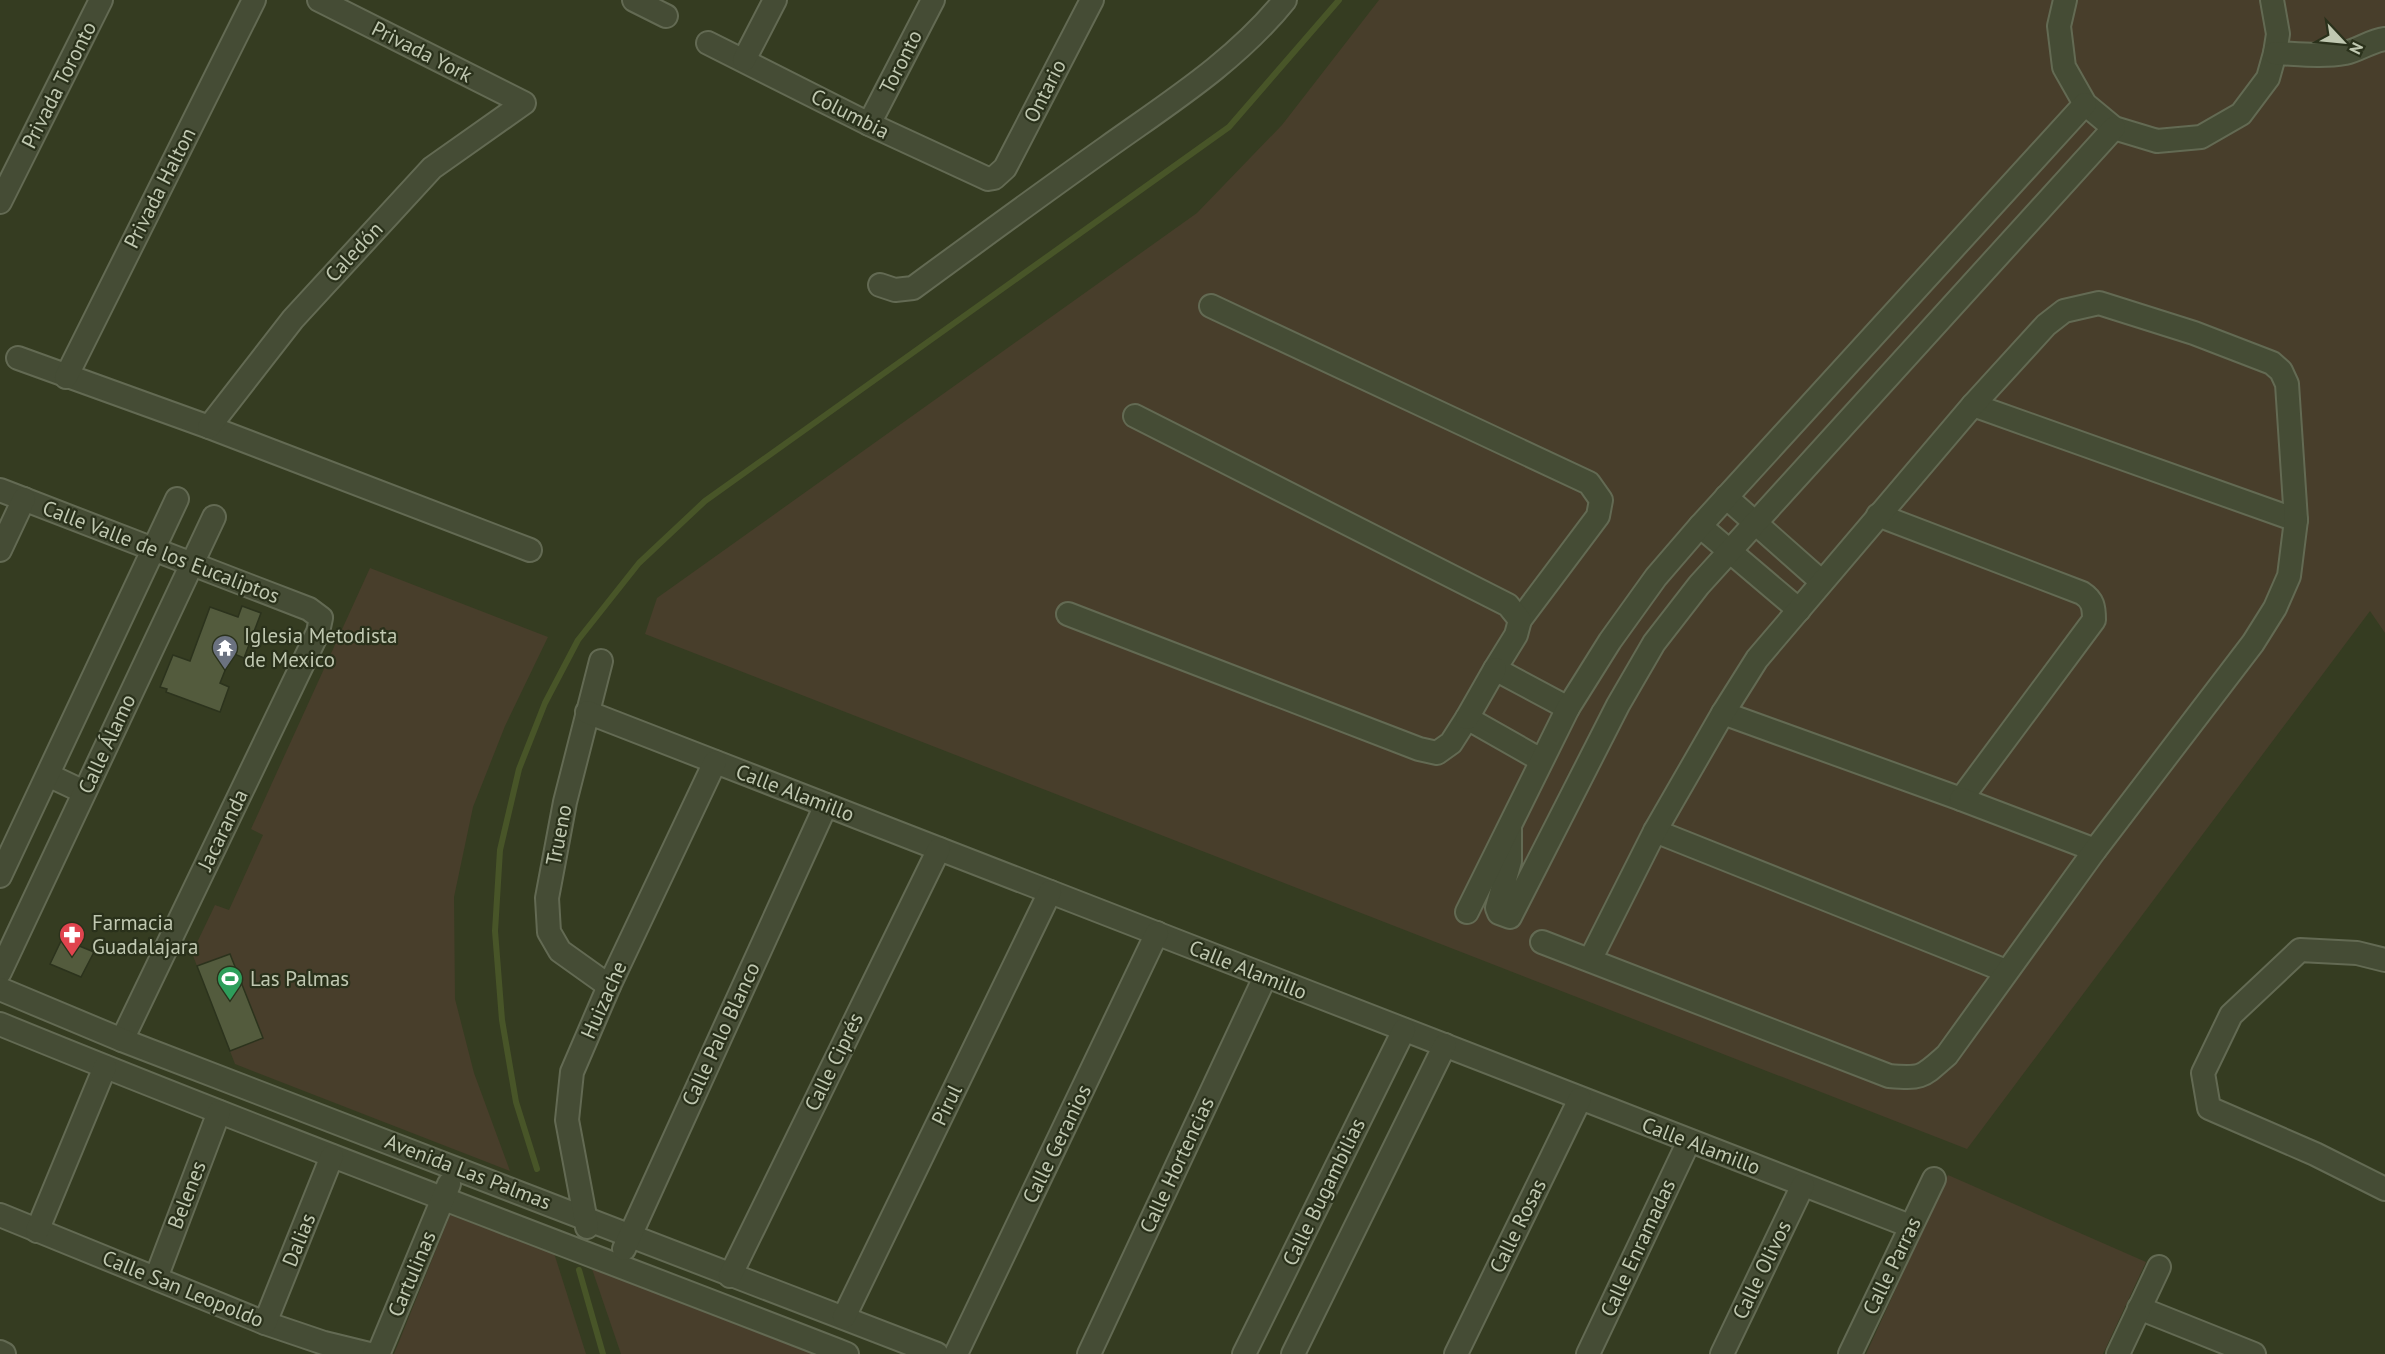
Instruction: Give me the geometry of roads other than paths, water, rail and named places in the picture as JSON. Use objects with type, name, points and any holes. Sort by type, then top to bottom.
[{"type":"street","name":"Privada Toronto","points":[[0,202],[101,0]]},
{"type":"street","name":"Privada York","points":[[319,0],[524,103]]},
{"type":"street","points":[[634,0],[666,16]]},
{"type":"street","points":[[744,60],[775,0]]},
{"type":"street","name":"Toronto","points":[[869,124],[933,0]]},
{"type":"street","name":"Ontario","points":[[994,178],[1005,168],[1092,0]]},
{"type":"street","points":[[880,285],[895,290],[913,288],[1216,70],[1272,16],[1285,0]]},
{"type":"street","points":[[2065,0],[2059,26],[2064,67],[2085,104],[2114,128],[2157,141],[2201,137],[2241,114],[2268,78],[2275,53],[2278,34],[2272,0]]},
{"type":"street","name":"Privada Halton","points":[[66,377],[250,3]]},
{"type":"street","points":[[2275,53],[2323,55],[2346,53],[2374,41],[2385,39]]},
{"type":"street","name":"Columbia","points":[[708,43],[982,178],[994,178]]},
{"type":"street","name":"Caledón","points":[[209,427],[293,319],[432,168],[524,103]]},
{"type":"street","points":[[1467,912],[1568,708],[1656,577],[1726,497],[2085,104]]},
{"type":"street","points":[[1510,826],[1510,861],[1497,908],[1499,913],[1510,917],[1618,705],[1654,643],[1699,585],[2114,128]]},
{"type":"street","points":[[1542,942],[1889,1077],[1908,1078],[1924,1075],[1947,1055],[2094,850],[2253,643],[2275,608],[2289,576],[2296,520],[2287,384],[2281,371],[2272,363],[2194,333],[2099,303],[2064,310],[2046,325],[1973,405],[1757,659],[1655,831],[1590,960]]},
{"type":"street","points":[[1068,614],[1419,749],[1437,753],[1451,743],[1467,718],[1516,635],[1520,620],[1598,516],[1601,500],[1589,483],[1211,306]]},
{"type":"street","points":[[18,358],[209,427],[530,550]]},
{"type":"street","points":[[1973,405],[2296,520]]},
{"type":"street","points":[[1135,416],[1508,605],[1520,620]]},
{"type":"street","name":"Calle Valle de los Eucaliptos","points":[[0,490],[309,609],[321,618]]},
{"type":"street","points":[[1726,497],[1822,582]]},
{"type":"street","points":[[0,550],[24,499]]},
{"type":"street","name":"Calle Álamo","points":[[0,876],[177,499]]},
{"type":"street","points":[[1878,515],[2082,593],[2090,599],[2094,609],[2094,621],[1961,799]]},
{"type":"street","name":"Calle Álamo","points":[[0,972],[214,517]]},
{"type":"street","points":[[1700,526],[1799,610]]},
{"type":"street","name":"Jacaranda","points":[[122,1040],[318,632],[321,618]]},
{"type":"street","name":"Trueno","points":[[601,661],[566,802],[548,898],[549,932],[560,951],[609,986]]},
{"type":"street","points":[[1495,669],[1568,708]]},
{"type":"street","name":"Calle Alamillo","points":[[587,712],[1910,1227]]},
{"type":"street","points":[[1723,713],[2094,850]]},
{"type":"street","points":[[1467,718],[1541,760]]},
{"type":"street","name":"Huizache","points":[[589,1253],[587,1218],[576,1177],[567,1120],[572,1072],[609,986],[715,762]]},
{"type":"street","points":[[48,776],[84,792]]},
{"type":"street","name":"Calle Palo Blanco","points":[[617,1264],[826,805]]},
{"type":"street","points":[[1655,831],[2006,970]]},
{"type":"street","name":"Calle Ciprés","points":[[730,1276],[939,849]]},
{"type":"street","name":"Pirul","points":[[844,1317],[1050,892]]},
{"type":"street","name":"Calle Geranios","points":[[956,1354],[1157,933]]},
{"type":"street","points":[[2385,960],[2357,953],[2300,950],[2231,1015],[2203,1073],[2209,1108],[2315,1154],[2385,1188]]},
{"type":"street","name":"Calle Hortencias","points":[[1089,1354],[1265,977]]},
{"type":"street","name":"Avenida Las Palmas","points":[[0,989],[122,1040],[937,1354]]},
{"type":"street","name":"Avenida Las Palmas","points":[[0,1024],[219,1112],[847,1354]]},
{"type":"street","name":"Calle Bugambilias","points":[[1244,1354],[1404,1030]]},
{"type":"street","name":"Calle Bugambilias","points":[[1293,1354],[1445,1045]]},
{"type":"street","points":[[37,1231],[105,1067]]},
{"type":"street","name":"Calle Rosas","points":[[1456,1354],[1580,1098]]},
{"type":"street","name":"Belenes","points":[[156,1278],[219,1112]]},
{"type":"street","name":"Calle Enramadas","points":[[1588,1354],[1689,1141]]},
{"type":"street","name":"Dalias","points":[[265,1323],[333,1156]]},
{"type":"street","name":"Cartulinas","points":[[374,1353],[456,1167]]},
{"type":"street","name":"Calle Parras","points":[[1850,1354],[1934,1179]]},
{"type":"street","name":"Calle Olivos","points":[[1722,1354],[1803,1185]]},
{"type":"street","name":"Calle San Leopoldo","points":[[0,1215],[265,1323],[321,1349],[374,1353]]},
{"type":"street","points":[[2118,1354],[2159,1267]]},
{"type":"street","points":[[2139,1308],[2252,1354]]},
{"type":"waterway","points":[[537,1169],[516,1102],[502,1020],[495,931],[500,850],[519,769],[545,703],[578,640],[639,563],[705,501],[1229,127],[1339,0]]},
{"type":"waterway","points":[[579,1270],[603,1354]]},
{"type":"place","name":"Iglesia Metodista de Mexico","points":[[225,671]]},
{"type":"place","name":"Farmacia Guadalajara","points":[[72,958]]},
{"type":"place","name":"Las Palmas","points":[[230,1002]]}]
